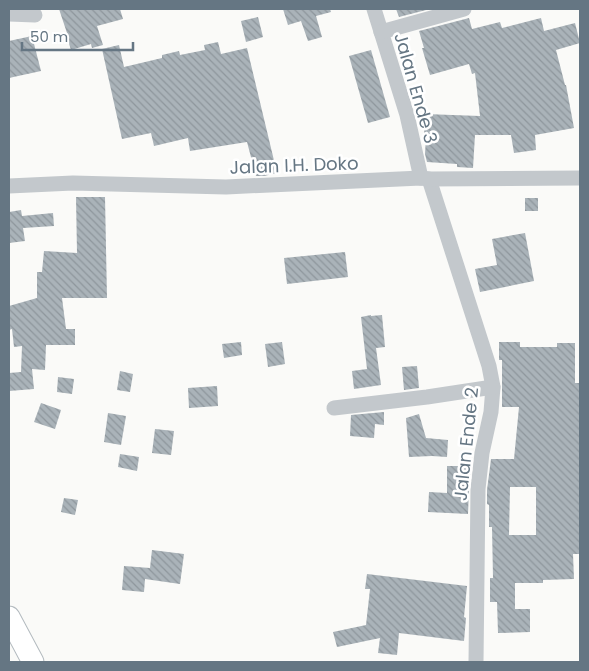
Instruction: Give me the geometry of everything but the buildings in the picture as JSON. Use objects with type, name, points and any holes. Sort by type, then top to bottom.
[{"type":"street","name":"Jalan Ende 3","points":[[374,9],[425,179]]},
{"type":"street","points":[[381,32],[464,9]]},
{"type":"street","points":[[9,14],[35,15]]},
{"type":"street","name":"Jalan I.H. Doko","points":[[9,186],[73,183],[226,187],[425,179],[580,178]]},
{"type":"street","name":"Jalan Ende 2","points":[[425,179],[489,366],[493,387],[491,412],[482,453],[478,489],[479,662]]},
{"type":"street","points":[[334,408],[427,398],[493,387]]},
{"type":"street","points":[[9,617],[33,662]]}]
